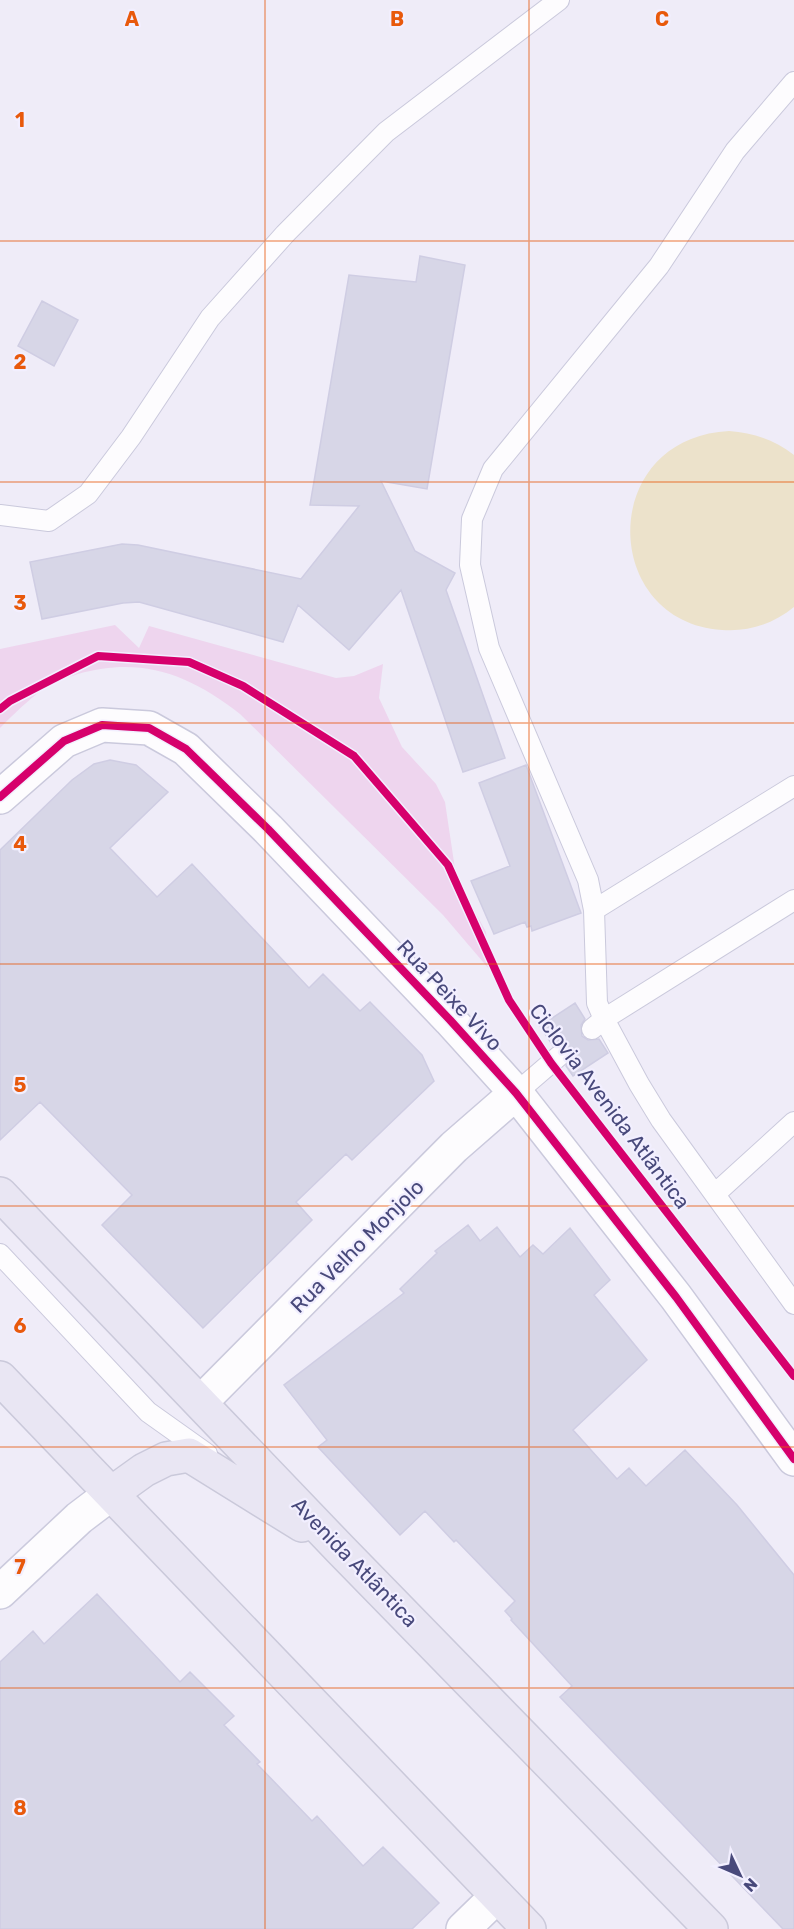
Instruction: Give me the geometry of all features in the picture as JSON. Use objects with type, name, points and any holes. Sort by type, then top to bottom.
[{"type":"main road","name":"Avenida Atlântica","points":[[0,1194],[341,1550],[711,1929]]},
{"type":"main road","points":[[0,1378],[529,1929]]},
{"type":"main road","points":[[112,1493],[144,1470],[166,1459],[189,1455],[341,1550]]},
{"type":"street","name":"Rua Peixe Vivo","points":[[0,797],[64,741],[102,725],[149,728],[186,749],[268,829],[516,1093],[676,1297],[794,1459]]},
{"type":"street","name":"Rua Velho Monjolo","points":[[201,1402],[454,1148],[516,1093]]},
{"type":"street","points":[[0,1592],[79,1518],[112,1493]]},
{"type":"street","points":[[463,1929],[497,1896]]},
{"type":"lane","points":[[0,516],[49,521],[88,494],[130,437],[210,318],[285,234],[386,132],[559,0]]},
{"type":"lane","points":[[794,82],[735,151],[659,266],[493,469],[472,519],[470,565],[489,648],[588,880],[594,910],[598,1024],[661,1120],[716,1193],[794,1304]]},
{"type":"lane","points":[[594,910],[794,786]]},
{"type":"lane","points":[[598,1024],[794,900]]},
{"type":"lane","points":[[516,1093],[559,1056]]},
{"type":"lane","points":[[716,1193],[794,1122]]},
{"type":"lane","points":[[0,1254],[148,1412],[341,1550]]},
{"type":"shaded area","points":[[729,431],[764,438],[794,455],[794,607],[760,626],[742,630],[722,630],[682,619],[653,597],[636,565],[630,530],[637,495],[655,464],[686,441]]},
{"type":"shaded area","points":[[115,625],[139,648],[149,626],[336,678],[354,676],[383,664],[379,698],[402,747],[436,784],[445,802],[455,869],[459,882],[486,932],[489,969],[443,915],[240,714],[202,688],[164,672],[143,668],[101,669],[61,679],[49,685],[0,728],[0,649]]},
{"type":"building","points":[[420,256],[465,265],[427,489],[381,481],[415,551],[455,573],[446,590],[505,758],[463,772],[401,590],[349,650],[298,605],[283,642],[139,602],[42,619],[30,562],[122,544],[138,545],[301,579],[359,506],[310,505],[349,275],[416,282]]},
{"type":"building","points":[[42,301],[78,320],[54,366],[18,346]]},
{"type":"building","points":[[110,760],[136,765],[168,792],[110,848],[157,897],[192,864],[309,988],[323,974],[360,1011],[370,1002],[422,1055],[434,1081],[352,1160],[346,1154],[296,1202],[312,1220],[203,1328],[102,1225],[132,1195],[40,1102],[0,1140],[0,850],[72,780],[94,764]]},
{"type":"building","points":[[526,765],[581,913],[532,931],[531,926],[527,927],[525,922],[494,934],[471,881],[510,866],[479,783]]},
{"type":"building","points":[[575,1003],[585,1019],[581,1025],[582,1036],[588,1040],[599,1039],[608,1053],[573,1076],[566,1066],[570,1059],[568,1049],[562,1045],[553,1046],[540,1026]]},
{"type":"building","points":[[468,1225],[480,1241],[497,1227],[520,1257],[533,1245],[543,1254],[570,1228],[610,1280],[594,1295],[647,1360],[573,1430],[617,1479],[629,1468],[646,1486],[685,1450],[737,1505],[794,1575],[794,1929],[783,1929],[560,1697],[572,1686],[511,1620],[505,1611],[515,1601],[425,1511],[400,1535],[318,1447],[327,1440],[284,1385],[404,1293],[400,1289],[437,1253],[435,1251]]},
{"type":"building","points":[[97,1594],[180,1682],[190,1672],[234,1716],[224,1725],[260,1762],[257,1764],[312,1821],[317,1816],[363,1866],[383,1847],[439,1903],[412,1929],[0,1929],[0,1662],[33,1631],[44,1644]]},
{"type":"cycle path","name":"Ciclovia Avenida Atlântica","points":[[0,709],[10,701],[98,656],[189,662],[243,686],[354,756],[448,865],[509,1000],[551,1063],[794,1376]]},
{"type":"cycle path","points":[[0,797],[64,741],[102,725],[149,728],[186,749],[268,829],[450,1020],[516,1093],[676,1297],[794,1459]]}]
